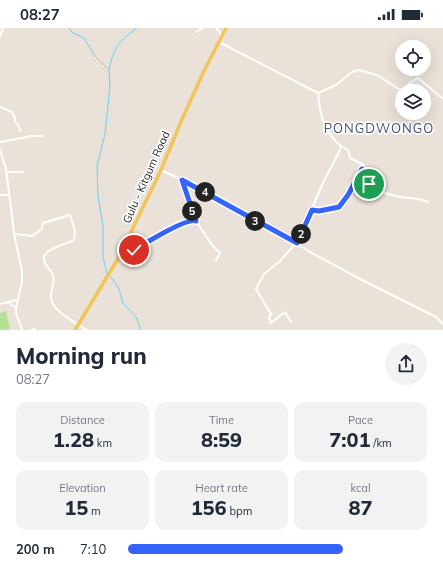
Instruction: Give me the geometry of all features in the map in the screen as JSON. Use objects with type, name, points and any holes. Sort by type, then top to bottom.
[{"type":"main road","name":"Gulu - Kitgum Road","points":[[75,330],[119,257],[161,170],[185,112],[226,28]]},
{"type":"street","points":[[0,37],[3,28]]},
{"type":"street","points":[[196,32],[202,28]]},
{"type":"street","points":[[216,28],[223,35]]},
{"type":"street","points":[[219,42],[318,93]]},
{"type":"street","points":[[318,93],[336,85],[356,70],[377,75],[395,87]]},
{"type":"street","points":[[409,84],[418,78],[425,84]]},
{"type":"street","points":[[431,89],[442,98]]},
{"type":"street","points":[[312,210],[319,211],[339,207],[348,195],[364,165],[350,158],[348,150],[341,146],[329,134],[322,120],[318,93]]},
{"type":"street","points":[[0,108],[12,112],[15,118],[14,121],[20,130]]},
{"type":"street","points":[[0,142],[32,136],[44,136]]},
{"type":"street","points":[[291,322],[285,312],[272,323],[270,322],[269,318],[271,314],[256,289],[264,274],[280,261],[297,243],[341,146]]},
{"type":"street","points":[[0,150],[6,172],[14,234],[22,271],[22,282],[16,308],[16,313],[22,330]]},
{"type":"street","points":[[362,169],[369,184],[376,189],[403,197],[421,199],[428,202]]},
{"type":"street","points":[[161,170],[297,243],[308,251],[436,318],[443,324]]},
{"type":"street","points":[[6,172],[23,172]]},
{"type":"street","points":[[182,180],[196,221],[212,245],[220,253],[216,260]]},
{"type":"street","points":[[0,195],[9,195]]},
{"type":"street","points":[[14,234],[34,235],[42,229],[43,223],[70,215],[75,231],[74,240],[51,250],[46,254],[44,259],[48,269],[52,272],[53,277],[51,294],[52,303],[56,308],[78,325],[87,330]]},
{"type":"street","points":[[119,257],[175,226],[191,220],[196,221]]},
{"type":"street","points":[[0,304],[17,300]]},
{"type":"street","points":[[9,303],[16,308]]},
{"type":"street","points":[[31,330],[35,329]]},
{"type":"green space","points":[[6,311],[10,329],[0,330],[0,313]]},
{"type":"waterway","points":[[69,28],[73,33],[84,38],[95,56],[109,70],[110,85],[105,134],[97,166],[98,196],[103,226],[103,257],[107,274]]},
{"type":"waterway","points":[[109,70],[115,50],[121,41],[137,28]]},
{"type":"waterway","points":[[111,277],[119,289],[123,303],[136,317],[141,330]]},
{"type":"district","name":"PONGDWONGO","points":[[379,128]]},
{"type":"route","points":[[134,250],[175,226],[186,221],[196,221],[182,180],[297,243],[312,210],[329,210],[339,207],[348,195],[362,169],[369,184]]}]
